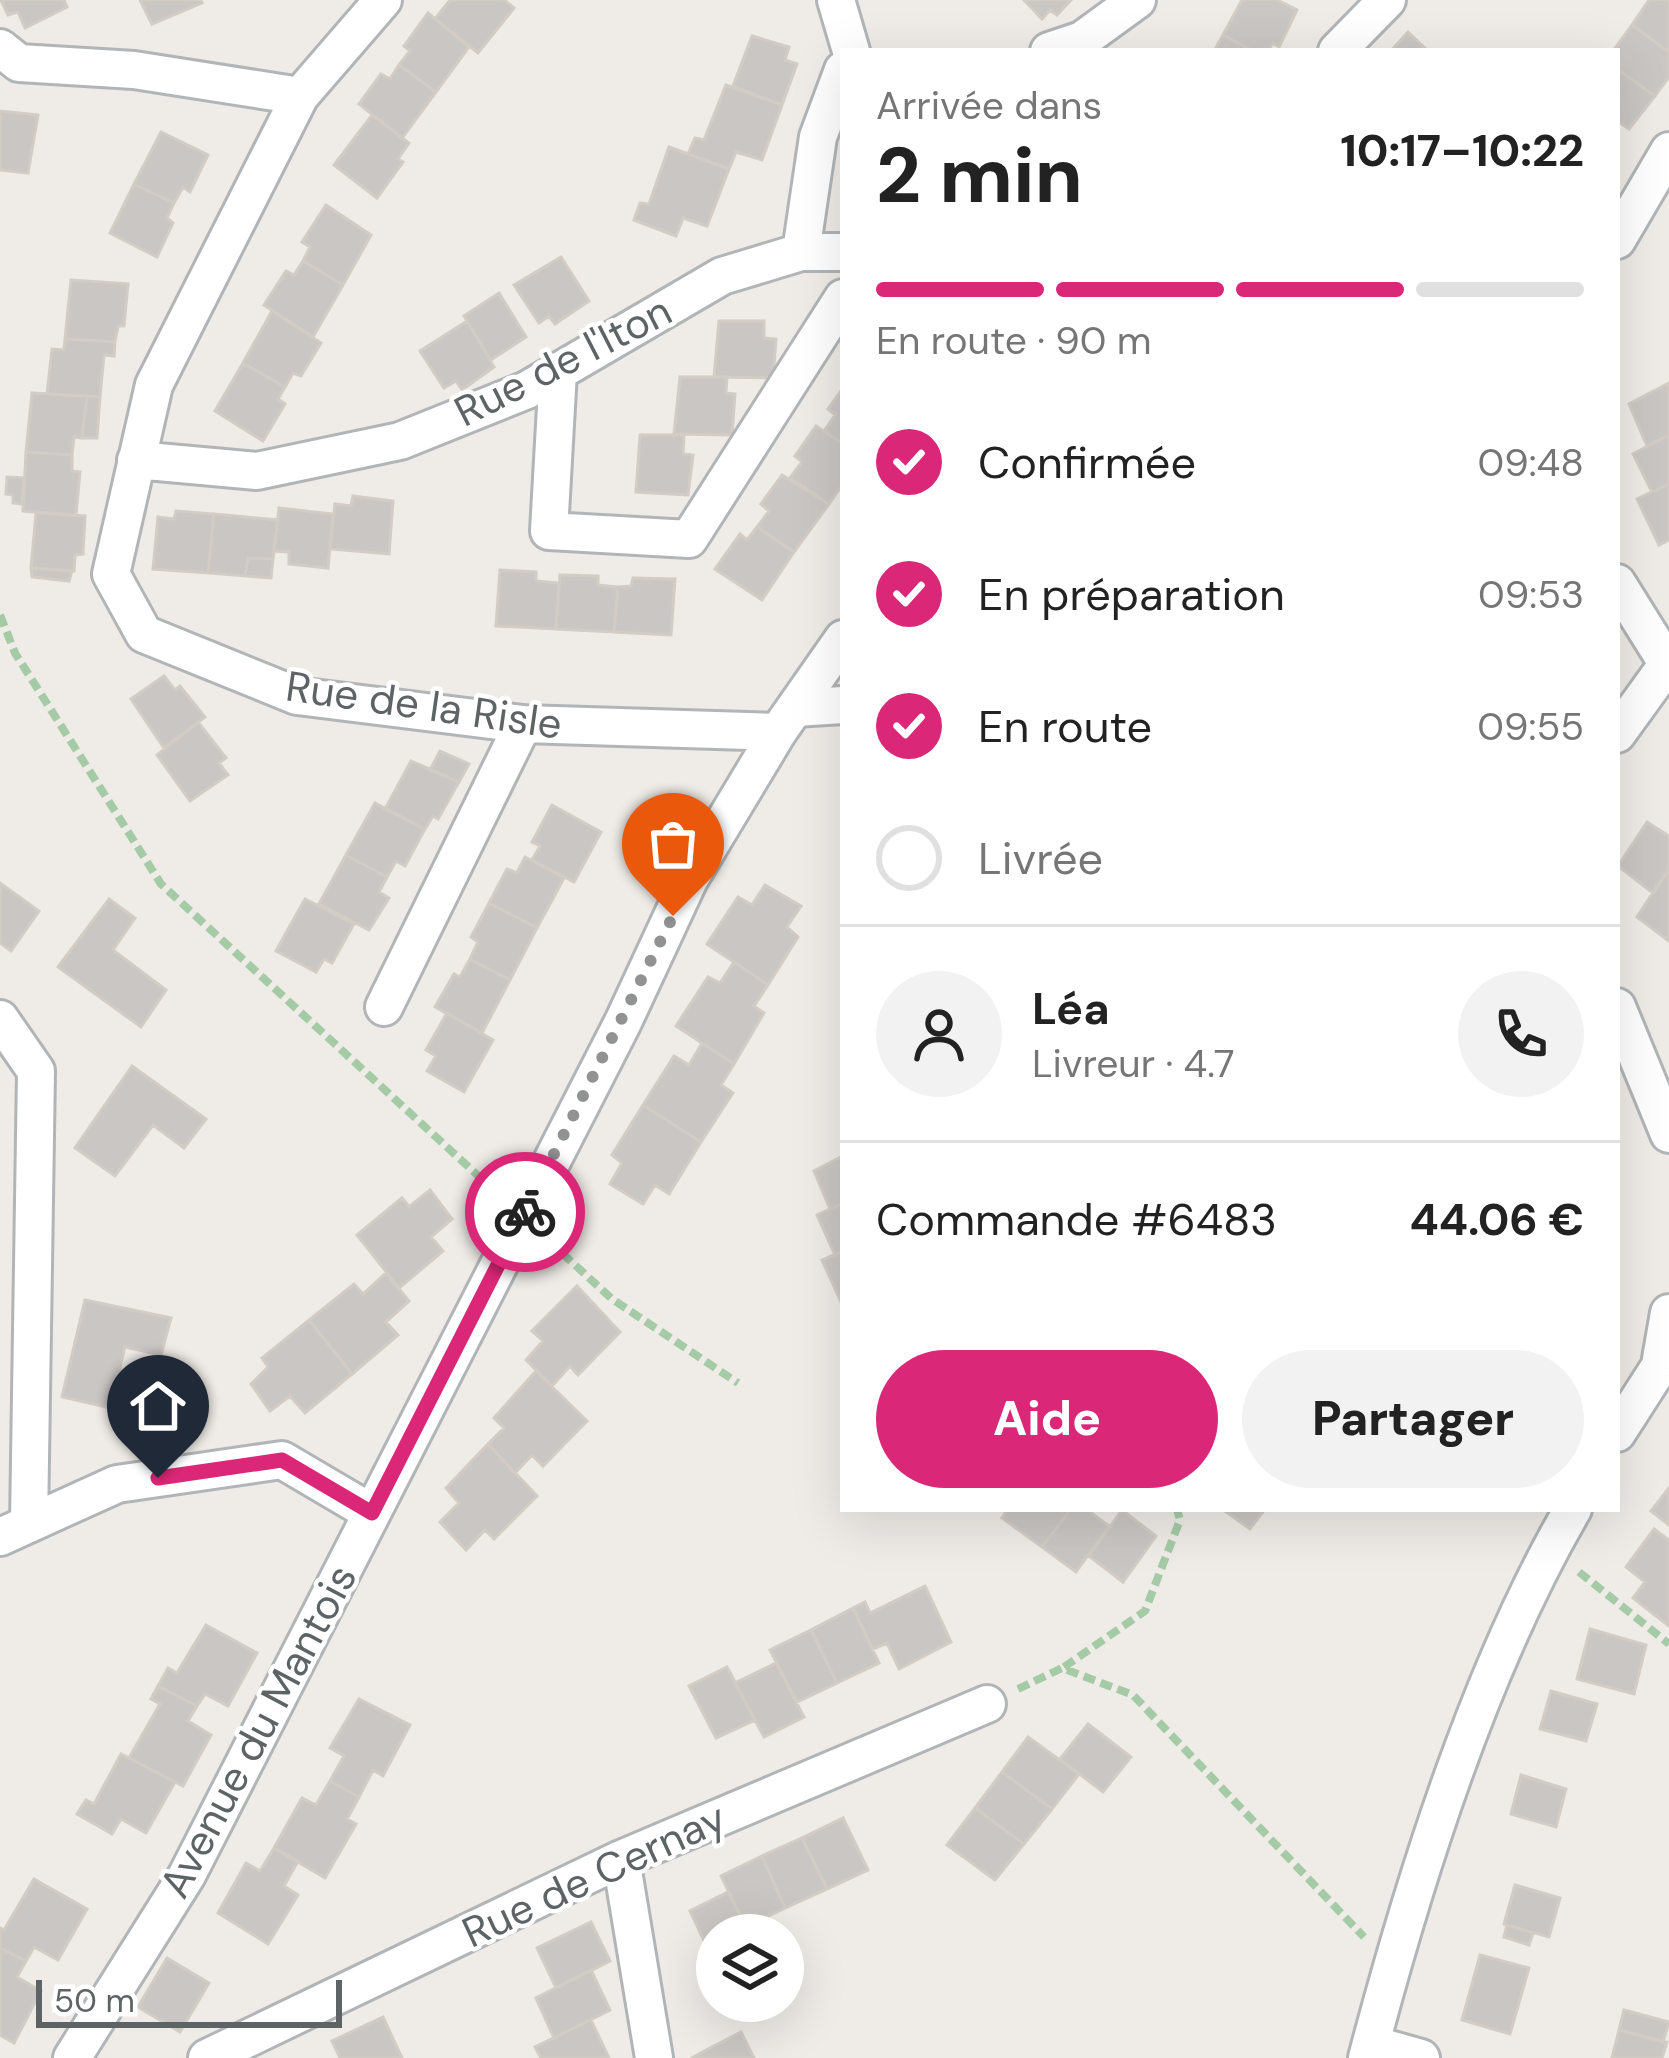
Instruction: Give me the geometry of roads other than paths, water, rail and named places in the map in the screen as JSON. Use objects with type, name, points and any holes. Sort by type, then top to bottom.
[{"type":"street","name":"Rue de la Risle","points":[[382,0],[300,95],[154,385],[111,574],[144,634],[297,696],[523,724],[786,720],[840,706]]},
{"type":"street","points":[[836,0],[849,48]]},
{"type":"street","points":[[1058,48],[1082,40],[1137,0]]},
{"type":"street","points":[[1340,48],[1387,0]]},
{"type":"street","points":[[0,48],[19,63],[134,70],[300,95]]},
{"type":"street","points":[[801,252],[818,137],[840,78]]},
{"type":"street","points":[[1620,235],[1669,151]]},
{"type":"street","name":"Rue de l'Iton","points":[[136,460],[257,471],[400,441],[526,390],[722,276],[801,252],[840,252]]},
{"type":"street","points":[[558,371],[549,531],[689,538],[840,303]]},
{"type":"street","points":[[1620,588],[1668,662],[1620,730]]},
{"type":"street","name":"Avenue du Mantois","points":[[72,2058],[187,1875],[623,1022],[689,880],[786,720],[840,643]]},
{"type":"street","points":[[384,1007],[523,724]]},
{"type":"street","points":[[1620,1014],[1669,1134]]},
{"type":"street","points":[[0,1019],[36,1071],[14,1530],[117,1484],[282,1460],[372,1513]]},
{"type":"street","points":[[1620,1428],[1665,1355],[1669,1312]]},
{"type":"street","points":[[1421,2058],[1369,2051],[1464,1743],[1550,1548],[1571,1512]]},
{"type":"street","name":"Rue de Cernay","points":[[207,2058],[621,1859],[987,1704]]},
{"type":"street","points":[[621,1859],[654,2058]]}]
